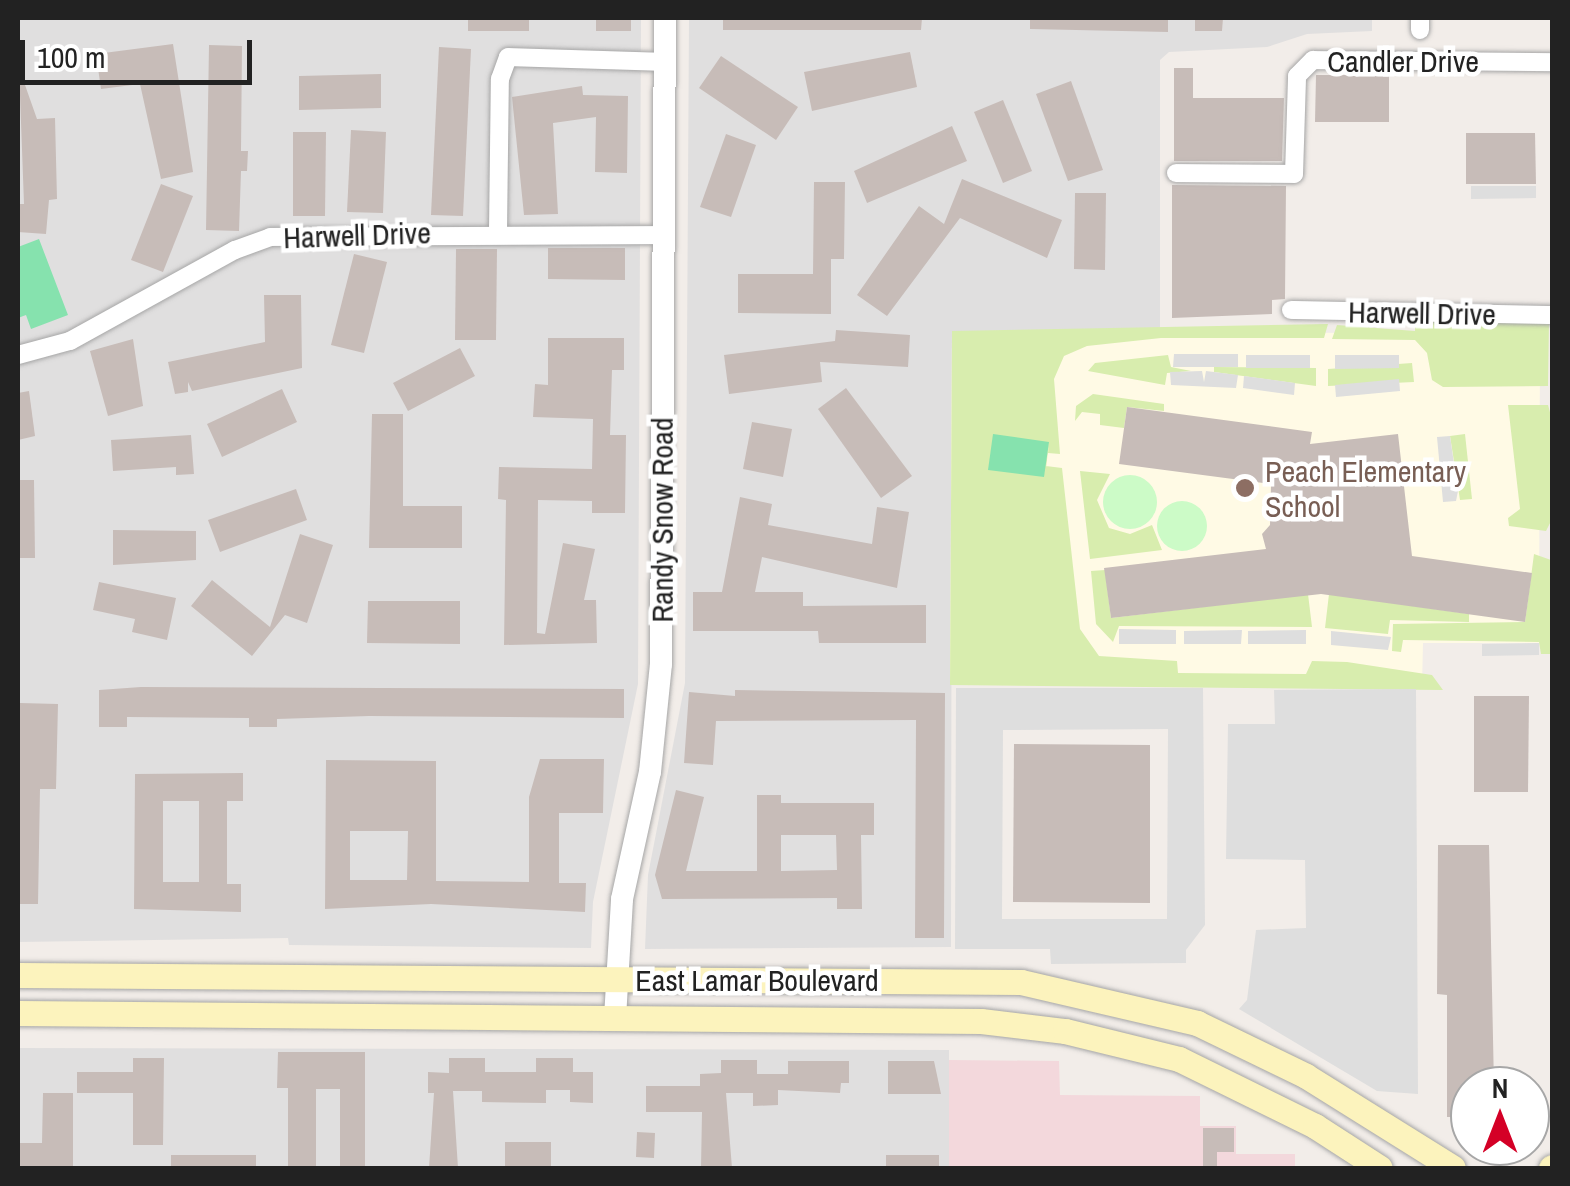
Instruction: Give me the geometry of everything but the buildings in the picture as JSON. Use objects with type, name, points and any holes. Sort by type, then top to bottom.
[{"type":"main road","name":"East Lamar Boulevard","points":[[18,975],[1021,982],[1197,1024],[1306,1076],[1453,1168]]},
{"type":"main road","name":"East Lamar Boulevard","points":[[18,1013],[982,1021],[1065,1031],[1180,1059],[1248,1089],[1380,1168]]},
{"type":"main road","points":[[1180,1059],[1197,1024]]},
{"type":"street","name":"Randy Snow Road","points":[[616,1018],[622,899],[652,760],[661,664],[665,18]]},
{"type":"street","points":[[498,232],[500,72],[508,58],[666,62]]},
{"type":"street","name":"Candler Drive","points":[[1176,173],[1294,174],[1297,76],[1313,60],[1552,62]]},
{"type":"street","name":"Harwell Drive","points":[[18,355],[70,341],[235,250],[270,238],[498,232],[665,234]]},
{"type":"street","name":"Harwell Drive","points":[[1291,310],[1552,315]]},
{"type":"shaded area","points":[[18,18],[641,18],[638,684],[593,902],[591,948],[289,945],[288,938],[18,942]]},
{"type":"shaded area","points":[[689,18],[1372,18],[1372,31],[1307,34],[1267,47],[1169,52],[1160,60],[1160,332],[952,331],[951,947],[645,949],[648,875],[685,683]]},
{"type":"shaded area","points":[[1471,186],[1536,186],[1536,198],[1471,199]]},
{"type":"shaded area","name":"Peach Elementary School","points":[[952,331],[1540,334],[1539,643],[1423,643],[1422,687],[950,685]]},
{"type":"shaded area","points":[[1174,354],[1238,354],[1238,367],[1173,367]]},
{"type":"shaded area","points":[[1246,355],[1310,355],[1310,368],[1246,368]]},
{"type":"shaded area","points":[[1335,355],[1399,355],[1399,368],[1335,369]]},
{"type":"shaded area","points":[[1202,371],[1204,382],[1206,371],[1238,375],[1236,388],[1171,385],[1170,372]]},
{"type":"shaded area","points":[[1244,376],[1295,383],[1294,395],[1243,388]]},
{"type":"shaded area","points":[[1399,379],[1400,391],[1336,397],[1335,385]]},
{"type":"shaded area","points":[[1450,436],[1458,491],[1456,501],[1443,502],[1437,437]]},
{"type":"shaded area","points":[[1119,629],[1176,630],[1176,644],[1119,644]]},
{"type":"shaded area","points":[[1242,630],[1241,644],[1184,644],[1184,631]]},
{"type":"shaded area","points":[[1306,630],[1306,644],[1248,644],[1248,631]]},
{"type":"shaded area","points":[[1331,631],[1391,637],[1388,650],[1331,645]]},
{"type":"shaded area","points":[[1539,643],[1539,655],[1482,656],[1482,644]]},
{"type":"shaded area","points":[[956,688],[1203,688],[1205,925],[1186,950],[1186,963],[1051,964],[1050,949],[955,949]],"holes":[[[1168,729],[1167,919],[1002,919],[1003,730]]]},
{"type":"shaded area","points":[[1416,689],[1418,1094],[1377,1091],[1239,1009],[1247,1000],[1256,930],[1306,928],[1305,860],[1226,859],[1228,724],[1275,724],[1274,690]]},
{"type":"shaded area","points":[[18,1048],[949,1050],[949,1168],[18,1168]]},
{"type":"shaded area","points":[[949,1060],[1059,1061],[1060,1095],[1200,1096],[1200,1126],[1236,1126],[1236,1154],[1295,1154],[1295,1168],[949,1168]]},
{"type":"green space","points":[[39,239],[68,315],[31,329],[26,315],[18,318],[18,247]]},
{"type":"green space","points":[[1415,320],[1549,322],[1548,386],[1443,387],[1432,380],[1427,353],[1415,340],[1332,339],[1337,325],[1415,331]]},
{"type":"green space","points":[[1328,324],[1324,338],[1161,338],[1087,346],[1064,356],[1054,379],[1060,454],[1048,453],[1049,442],[1046,466],[1062,468],[1080,629],[1099,656],[1177,661],[1178,673],[1306,674],[1312,661],[1347,662],[1432,675],[1443,690],[950,685],[952,331]]},
{"type":"green space","points":[[1168,355],[1171,367],[1191,371],[1167,373],[1165,385],[1088,371],[1095,363]]},
{"type":"green space","points":[[1412,363],[1414,382],[1328,386],[1328,369]]},
{"type":"green space","points":[[1214,367],[1316,368],[1316,386],[1214,372]]},
{"type":"green space","points":[[1093,394],[1164,404],[1164,411],[1127,407],[1124,428],[1100,425],[1100,414],[1082,412],[1075,421],[1076,406]]},
{"type":"green space","points":[[1508,405],[1548,405],[1552,519],[1546,531],[1509,526],[1508,518],[1520,509]]},
{"type":"green space","points":[[993,434],[1049,442],[1044,477],[988,470]]},
{"type":"green space","points":[[1465,434],[1472,499],[1460,500],[1450,436]]},
{"type":"green space","points":[[1080,471],[1110,474],[1097,500],[1109,528],[1130,534],[1152,525],[1162,550],[1090,559]]},
{"type":"green space","points":[[1130,475],[1149,483],[1157,502],[1149,521],[1130,529],[1111,521],[1103,502],[1111,483]]},
{"type":"green space","points":[[1182,501],[1200,508],[1207,526],[1200,544],[1182,551],[1164,544],[1157,526],[1164,508]]},
{"type":"green space","points":[[1534,554],[1551,560],[1552,654],[1541,654],[1539,642],[1403,640],[1401,652],[1392,651],[1393,624],[1525,622]]},
{"type":"green space","points":[[1105,570],[1111,618],[1308,594],[1312,627],[1119,626],[1113,642],[1096,624],[1091,571]]},
{"type":"green space","points":[[1329,594],[1469,614],[1469,622],[1390,620],[1388,634],[1325,628]]},
{"type":"place","name":"Peach Elementary School","points":[[1245,488]]}]
